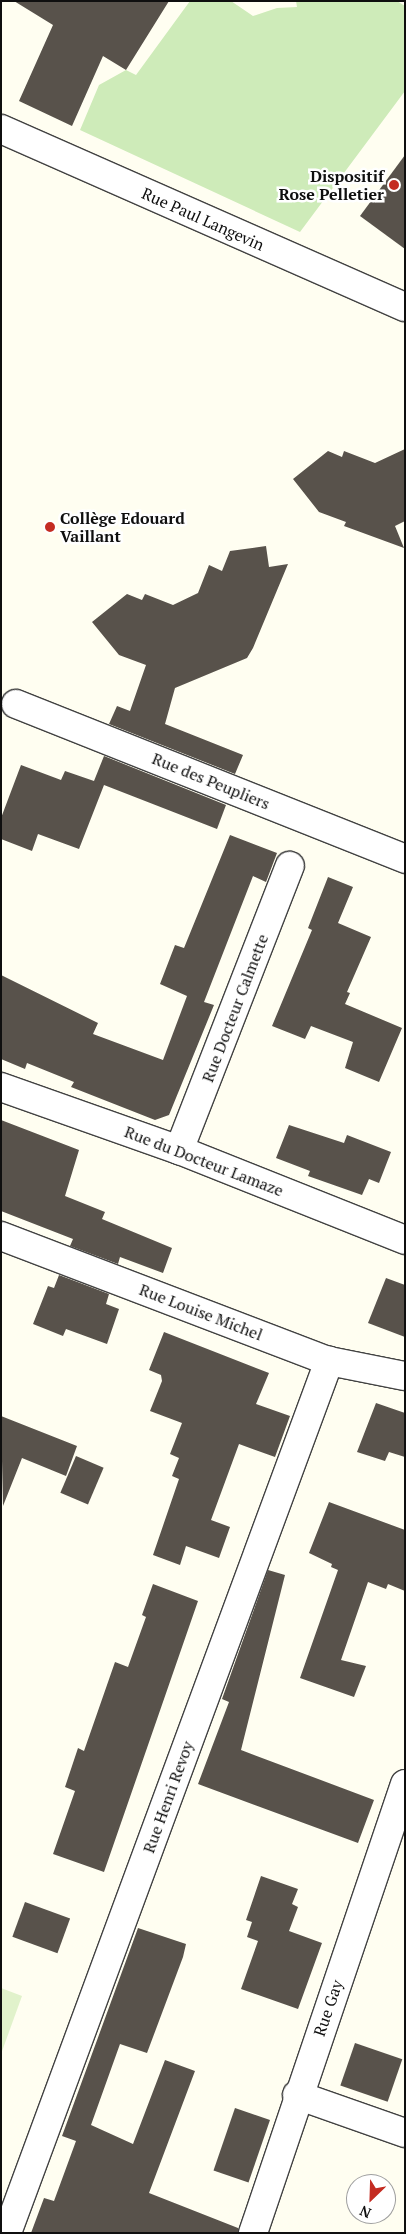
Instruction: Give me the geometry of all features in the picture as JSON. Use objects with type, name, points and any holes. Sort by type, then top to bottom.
[{"type":"street","name":"Rue Paul Langevin","points":[[1,129],[405,307]]},
{"type":"street","name":"Rue des Peupliers","points":[[16,704],[405,859]]},
{"type":"street","name":"Rue Docteur Calmette","points":[[179,1150],[290,866]]},
{"type":"street","name":"Rue du Docteur Lamaze","points":[[1,1087],[179,1150],[405,1240]]},
{"type":"street","name":"Rue Louise Michel","points":[[1,1236],[329,1361],[405,1376]]},
{"type":"street","name":"Rue Henri Revoy","points":[[7,2233],[329,1361]]},
{"type":"street","name":"Rue Gay","points":[[253,2233],[297,2095],[405,1784]]},
{"type":"street","points":[[297,2095],[405,2134]]},
{"type":"green space","points":[[190,1],[231,1],[253,16],[277,8],[297,7],[296,1],[397,1],[405,6],[405,91],[300,232],[80,130],[99,85],[126,70],[136,75]]},
{"type":"green space","points":[[1,1988],[22,1996],[1,2054]]},
{"type":"building","points":[[14,1],[169,1],[126,70],[103,56],[72,126],[19,101],[53,25]]},
{"type":"building","name":"Dispositif Rose Pelletier","points":[[405,155],[405,249],[360,216]]},
{"type":"building","points":[[405,449],[405,521],[395,526],[404,548],[344,526],[346,522],[319,512],[293,479],[328,451],[342,457],[344,451],[375,463]]},
{"type":"building","points":[[266,546],[269,567],[288,564],[253,648],[247,658],[175,688],[165,724],[243,755],[235,774],[109,724],[117,706],[130,711],[146,665],[119,655],[92,622],[127,594],[142,600],[145,594],[173,605],[198,593],[209,565],[222,571],[230,551]]},
{"type":"building","points":[[104,756],[226,805],[217,829],[104,785],[79,849],[38,834],[32,851],[1,839],[1,818],[21,765],[61,780],[65,771],[94,781]]},
{"type":"building","points":[[230,835],[277,853],[266,882],[253,876],[204,1002],[214,1005],[169,1115],[155,1120],[71,1087],[74,1082],[27,1063],[25,1069],[1,1059],[1,975],[98,1023],[93,1034],[163,1060],[187,996],[160,984],[175,945],[184,948]]},
{"type":"building","points":[[328,877],[353,887],[338,923],[371,937],[347,992],[350,993],[345,1004],[402,1028],[379,1082],[345,1068],[353,1042],[311,1026],[305,1039],[272,1026],[312,930],[308,928]]},
{"type":"building","points":[[1,1120],[79,1150],[65,1196],[105,1212],[102,1219],[172,1248],[163,1273],[120,1257],[118,1264],[70,1246],[73,1239],[1,1211]]},
{"type":"building","points":[[289,1125],[344,1143],[347,1135],[391,1152],[379,1183],[369,1179],[362,1195],[308,1176],[310,1171],[276,1158]]},
{"type":"building","points":[[59,1275],[109,1294],[106,1304],[119,1309],[107,1344],[66,1329],[63,1336],[33,1324],[48,1286],[54,1288]]},
{"type":"building","points":[[386,1278],[405,1285],[405,1337],[368,1323]]},
{"type":"building","points":[[164,1332],[269,1373],[256,1404],[290,1416],[275,1457],[239,1444],[211,1520],[230,1527],[219,1558],[186,1546],[180,1565],[153,1555],[179,1479],[172,1476],[179,1458],[170,1454],[182,1423],[150,1411],[162,1381],[161,1375],[149,1370]]},
{"type":"building","points":[[376,1403],[405,1413],[405,1457],[389,1452],[385,1461],[357,1452]]},
{"type":"building","points":[[1,1416],[77,1446],[66,1476],[22,1458],[3,1506]]},
{"type":"building","points":[[76,1456],[104,1468],[88,1505],[60,1493]]},
{"type":"building","points":[[329,1502],[405,1530],[405,1591],[388,1584],[386,1589],[368,1582],[341,1660],[366,1666],[354,1697],[300,1678],[338,1570],[331,1567],[332,1564],[309,1553]]},
{"type":"building","points":[[268,1570],[285,1575],[241,1750],[374,1800],[358,1843],[198,1784],[229,1702],[222,1699]]},
{"type":"building","points":[[153,1584],[198,1601],[104,1872],[53,1854],[75,1791],[65,1787],[78,1748],[84,1751],[115,1662],[128,1667],[146,1617],[142,1615]]},
{"type":"building","points":[[261,1876],[298,1889],[292,1904],[298,1907],[289,1931],[322,1943],[298,2009],[241,1989],[258,1941],[247,1937],[252,1922],[246,1920]]},
{"type":"building","points":[[25,1902],[70,1918],[57,1953],[12,1937]]},
{"type":"building","points":[[138,1928],[186,1944],[183,1957],[147,2053],[120,2044],[91,2125],[133,2144],[165,2060],[195,2071],[149,2193],[238,2228],[238,2233],[31,2233],[44,2198],[54,2201],[76,2141],[62,2136]]},
{"type":"building","points":[[355,2043],[402,2059],[388,2102],[340,2086]]},
{"type":"building","points":[[235,2108],[270,2120],[248,2182],[214,2170]]},
{"type":"place","name":"Dispositif Rose Pelletier","points":[[394,185]]},
{"type":"place","name":"Collège Edouard Vaillant","points":[[50,527]]}]
